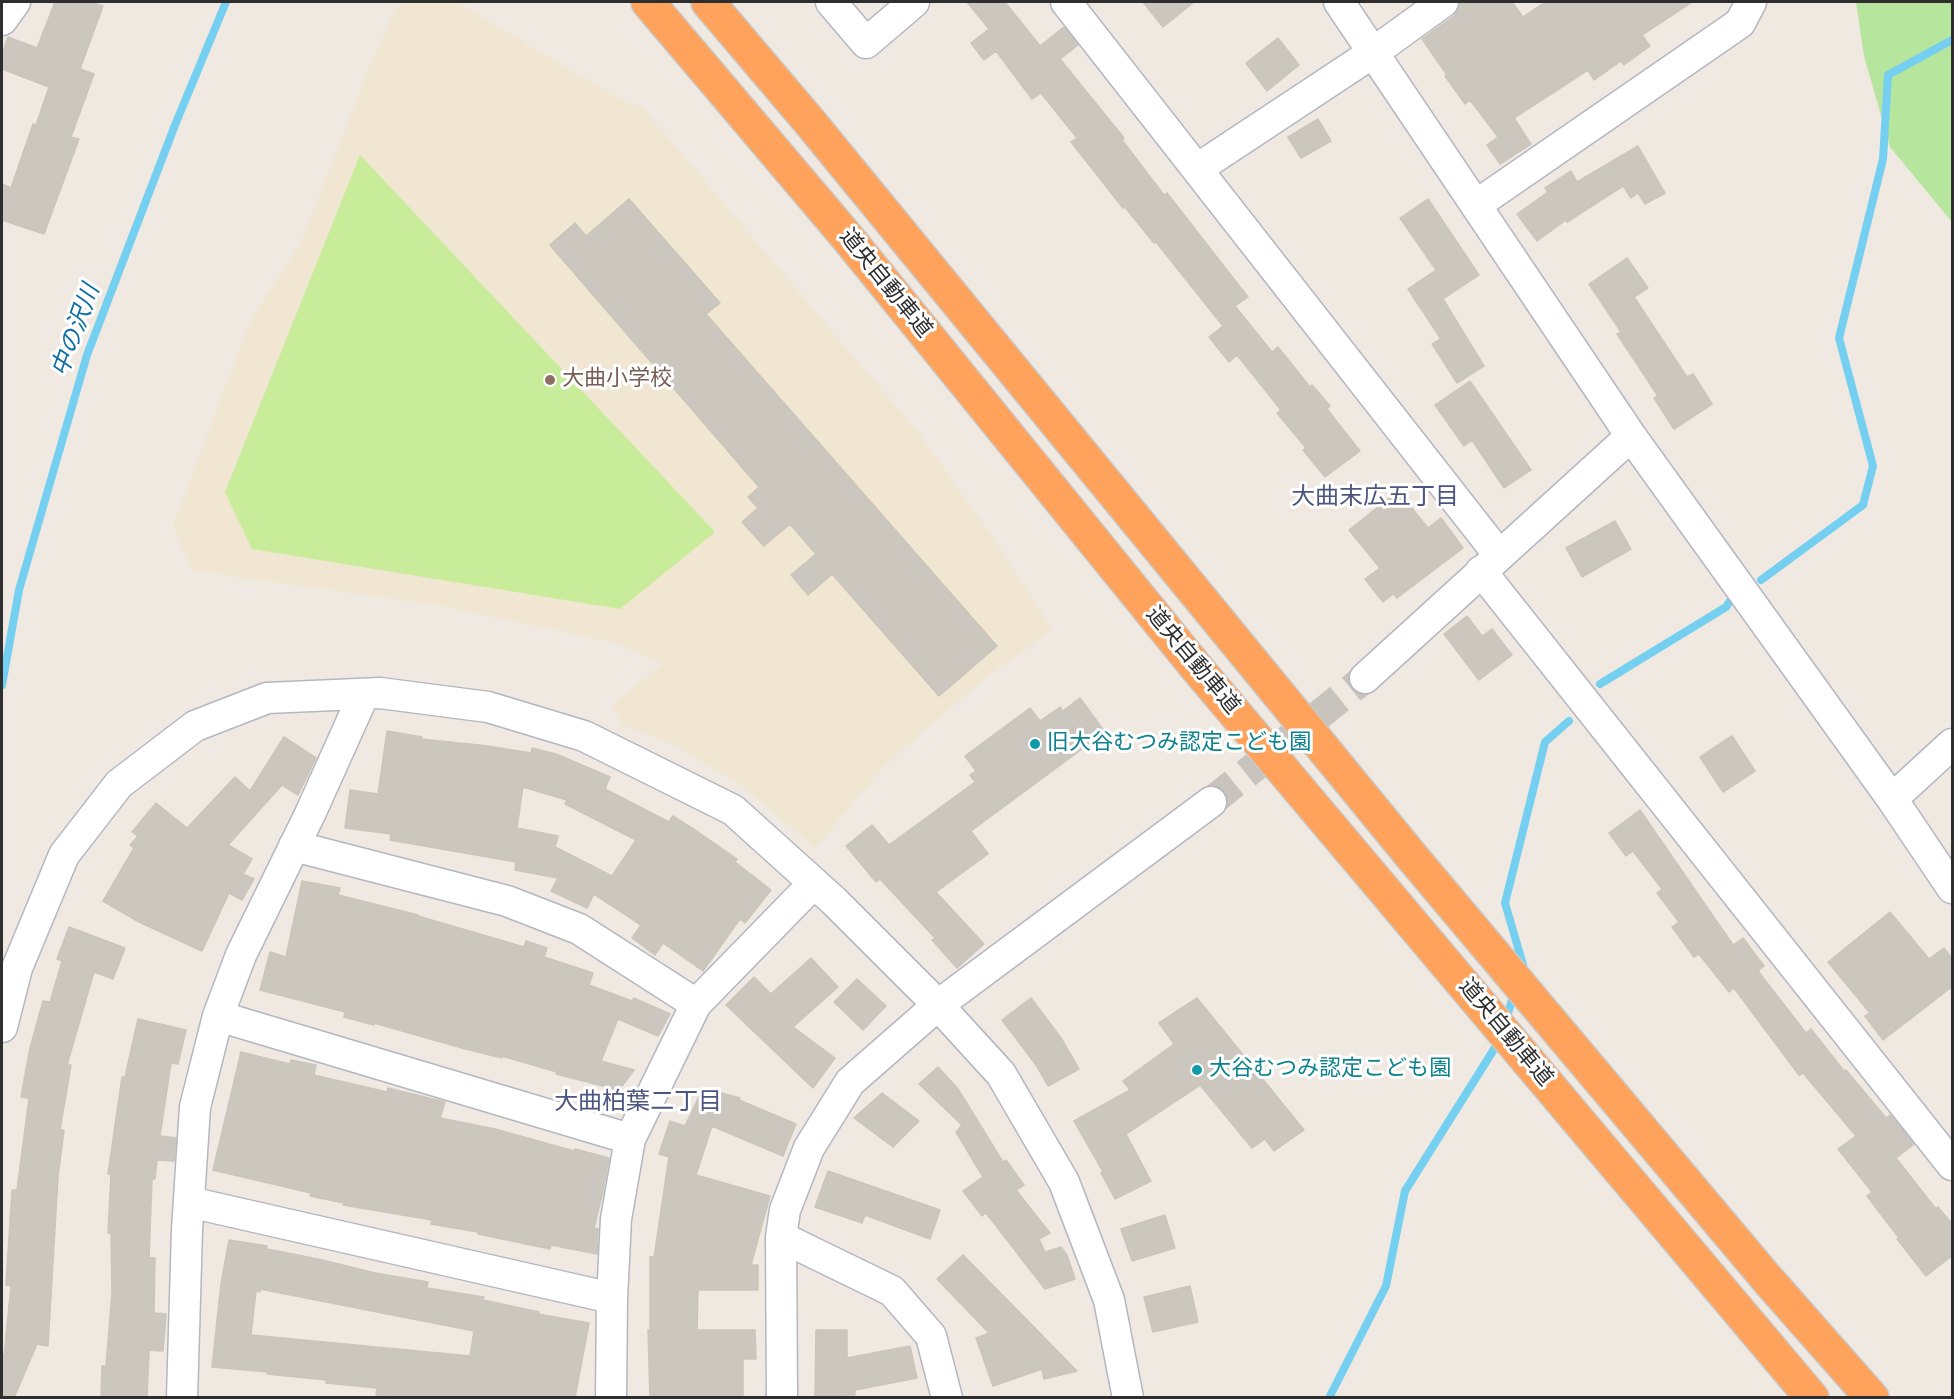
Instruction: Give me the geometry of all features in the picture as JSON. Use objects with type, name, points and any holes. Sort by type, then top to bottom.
[{"type":"highway","name":"道央自動車道","points":[[648,2],[854,246],[1196,667],[1812,1398]]},
{"type":"highway","name":"道央自動車道","points":[[708,2],[809,121],[1420,867],[1722,1226],[1872,1398]]},
{"type":"street","points":[[2,20],[15,2]]},
{"type":"street","points":[[831,2],[866,44],[914,2]]},
{"type":"street","points":[[1066,2],[1197,169],[1490,563],[1953,1165]]},
{"type":"street","points":[[1339,2],[1631,436],[1892,799],[1953,888]]},
{"type":"street","points":[[1197,169],[1374,52],[1443,2]]},
{"type":"street","points":[[1476,205],[1740,23],[1751,2]]},
{"type":"street","points":[[1365,678],[1631,436]]},
{"type":"street","points":[[182,1398],[195,1107],[218,1016],[241,956],[364,693]]},
{"type":"street","points":[[2,1027],[17,968],[64,855],[119,784],[195,726],[267,698],[380,693],[488,707],[584,736],[734,810],[814,883],[938,1005],[1001,1074],[1064,1182],[1109,1300],[1128,1398]]},
{"type":"street","points":[[1892,799],[1953,744]]},
{"type":"street","points":[[782,1398],[782,1237],[785,1210],[809,1148],[850,1082],[938,1005],[1211,802]]},
{"type":"street","points":[[294,846],[507,901],[579,929],[696,1004]]},
{"type":"street","points":[[611,1398],[616,1219],[630,1138],[696,1004],[814,883]]},
{"type":"street","points":[[218,1016],[630,1138]]},
{"type":"street","points":[[189,1202],[612,1298]]},
{"type":"street","points":[[782,1237],[892,1291],[931,1336],[947,1398]]},
{"type":"shaded area","name":"大曲小学校","points":[[405,2],[456,2],[621,100],[641,106],[921,436],[987,529],[1053,630],[986,677],[885,765],[815,848],[741,785],[671,743],[622,725],[613,705],[662,664],[616,643],[442,606],[193,571],[173,526],[249,324],[301,242],[371,63],[395,10]]},
{"type":"green space","points":[[1856,2],[1952,2],[1952,222],[1890,147],[1864,56]]},
{"type":"green space","points":[[360,155],[715,532],[620,609],[252,549],[225,492]]},
{"type":"building","points":[[55,2],[89,2],[103,6],[80,69],[94,74],[71,137],[79,139],[44,234],[2,220],[2,184],[11,188],[33,124],[36,125],[49,87],[2,69],[2,54],[8,37],[37,48]]},
{"type":"building","points":[[967,2],[1005,2],[1040,46],[1064,27],[1078,45],[1060,59],[1124,138],[1122,140],[1164,195],[1167,193],[1248,297],[1235,306],[1272,352],[1278,347],[1310,387],[1312,385],[1330,406],[1327,409],[1360,451],[1325,477],[1303,450],[1306,448],[1277,413],[1281,410],[1237,355],[1229,362],[1209,337],[1223,326],[1156,242],[1154,243],[1124,206],[1123,208],[1071,142],[1077,138],[1041,93],[1032,99],[996,51],[984,60],[971,43],[989,29]]},
{"type":"building","points":[[1143,2],[1194,2],[1163,27]]},
{"type":"building","points":[[1460,2],[1512,2],[1523,17],[1545,2],[1692,2],[1642,35],[1650,46],[1624,65],[1621,61],[1594,80],[1588,70],[1514,118],[1531,144],[1500,164],[1487,145],[1498,137],[1470,100],[1465,104],[1422,39],[1454,16]]},
{"type":"building","points":[[1278,38],[1299,65],[1267,91],[1246,63]]},
{"type":"building","points":[[1318,119],[1331,141],[1301,158],[1288,137]]},
{"type":"building","points":[[1638,146],[1665,193],[1645,204],[1638,193],[1631,198],[1623,186],[1567,222],[1566,220],[1537,241],[1517,214],[1548,192],[1545,188],[1571,171],[1577,182]]},
{"type":"building","points":[[629,199],[720,303],[706,314],[997,646],[939,696],[832,574],[808,595],[791,575],[816,554],[790,524],[764,546],[742,522],[758,508],[748,497],[759,487],[550,245],[575,223],[586,236]]},
{"type":"building","points":[[1428,199],[1479,275],[1443,299],[1484,366],[1457,383],[1432,344],[1441,339],[1408,289],[1436,270],[1400,218]]},
{"type":"building","points":[[1627,258],[1648,288],[1634,297],[1687,377],[1693,374],[1712,404],[1674,429],[1654,398],[1658,396],[1617,334],[1621,332],[1589,284]]},
{"type":"building","points":[[1470,381],[1531,470],[1504,488],[1472,440],[1464,446],[1435,405]]},
{"type":"building","points":[[1398,491],[1428,528],[1441,518],[1463,548],[1397,598],[1393,594],[1383,602],[1365,579],[1380,568],[1349,530]]},
{"type":"building","points":[[1615,521],[1631,549],[1582,577],[1566,548]]},
{"type":"building","points":[[1467,616],[1482,636],[1492,629],[1512,655],[1479,680],[1444,634]]},
{"type":"building","points":[[1080,698],[1105,732],[971,831],[988,854],[936,892],[984,944],[957,968],[932,940],[935,938],[880,879],[876,882],[846,846],[872,825],[889,845],[975,782],[970,775],[976,771],[965,756],[1030,708],[1040,721],[1060,707],[1063,711]]},
{"type":"building","points":[[387,731],[422,737],[421,739],[531,753],[532,748],[556,754],[610,777],[605,789],[669,822],[673,816],[737,859],[735,862],[771,890],[745,923],[740,919],[703,971],[663,943],[655,955],[632,938],[641,925],[594,894],[587,908],[551,891],[558,878],[515,870],[516,862],[390,840],[391,834],[345,828],[350,790],[378,794]],"holes":[[[523,787],[567,800],[565,804],[636,840],[612,876],[555,847],[558,836],[517,828]]]},
{"type":"building","points":[[1732,736],[1755,771],[1723,792],[1700,757]]},
{"type":"building","points":[[284,737],[316,758],[298,795],[282,785],[228,845],[252,859],[243,874],[254,879],[242,900],[229,893],[202,951],[139,922],[103,901],[134,848],[130,845],[138,836],[132,832],[156,803],[187,828],[235,777],[250,791]]},
{"type":"building","points":[[1640,810],[1733,945],[1743,938],[1764,966],[1758,971],[1806,1033],[1811,1029],[1844,1071],[1846,1070],[1886,1118],[1890,1115],[1914,1144],[1896,1158],[1936,1209],[1938,1207],[1953,1225],[1953,1255],[1926,1276],[1867,1196],[1872,1192],[1838,1149],[1856,1136],[1803,1073],[1799,1075],[1734,988],[1729,992],[1699,954],[1694,957],[1672,927],[1679,922],[1657,893],[1662,889],[1633,851],[1626,856],[1609,833]]},
{"type":"building","points":[[302,881],[340,888],[338,895],[418,915],[524,947],[526,941],[547,948],[544,957],[593,973],[589,985],[632,1001],[634,998],[670,1014],[658,1036],[618,1019],[601,1061],[634,1070],[619,1090],[556,1074],[557,1072],[502,1056],[502,1058],[344,1017],[345,1012],[260,990],[270,952],[286,957]]},
{"type":"building","points":[[1890,912],[1929,959],[1944,948],[1953,960],[1953,986],[1883,1040],[1865,1016],[1870,1013],[1828,962]]},
{"type":"building","points":[[69,927],[125,948],[113,979],[94,972],[67,1065],[71,1065],[60,1130],[64,1130],[58,1177],[48,1346],[37,1344],[14,1398],[2,1398],[2,1355],[4,1356],[11,1286],[6,1285],[12,1190],[17,1190],[29,1098],[21,1097],[30,1048],[43,1001],[50,1002],[62,961],[57,959]]},
{"type":"building","points":[[811,958],[838,987],[793,1027],[835,1058],[813,1088],[726,1005],[754,977],[771,994]]},
{"type":"building","points":[[857,979],[886,1006],[863,1030],[834,1002]]},
{"type":"building","points":[[1031,998],[1061,1038],[1079,1069],[1048,1086],[1036,1065],[1002,1020]]},
{"type":"building","name":"大谷むつみ認定こども園","points":[[1197,998],[1304,1130],[1274,1151],[1265,1139],[1252,1148],[1200,1085],[1126,1134],[1151,1181],[1115,1199],[1101,1173],[1103,1172],[1074,1121],[1130,1090],[1123,1081],[1174,1044],[1159,1023]]},
{"type":"building","points":[[138,1019],[186,1030],[178,1064],[171,1063],[160,1136],[176,1138],[174,1161],[157,1160],[155,1179],[152,1179],[149,1258],[155,1258],[154,1313],[166,1314],[163,1351],[149,1350],[147,1398],[101,1398],[102,1366],[106,1366],[112,1292],[111,1233],[108,1233],[111,1174],[108,1174],[122,1077],[125,1077]]},
{"type":"building","points":[[241,1052],[290,1064],[291,1060],[316,1065],[314,1075],[387,1092],[388,1088],[445,1102],[440,1118],[495,1129],[574,1151],[575,1149],[609,1158],[594,1228],[598,1229],[597,1254],[551,1245],[550,1249],[478,1234],[478,1232],[431,1224],[432,1220],[343,1205],[344,1203],[310,1196],[311,1193],[213,1170]]},
{"type":"building","points":[[938,1067],[958,1089],[1003,1162],[1006,1160],[1024,1185],[1016,1190],[1050,1233],[1039,1239],[1045,1252],[1061,1247],[1067,1255],[1075,1279],[1045,1289],[986,1213],[982,1216],[963,1191],[983,1177],[956,1132],[962,1125],[919,1084]]},
{"type":"building","points":[[703,1088],[740,1098],[739,1100],[796,1124],[783,1156],[712,1126],[696,1175],[770,1196],[751,1265],[758,1265],[758,1290],[698,1290],[697,1330],[755,1330],[756,1359],[743,1359],[743,1398],[650,1398],[648,1330],[650,1330],[650,1257],[654,1257],[669,1157],[659,1154],[670,1121],[685,1126]]},
{"type":"building","points":[[882,1093],[919,1121],[893,1147],[854,1118]]},
{"type":"building","points":[[828,1171],[940,1210],[930,1239],[865,1215],[862,1223],[815,1207]]},
{"type":"building","points":[[1165,1215],[1175,1248],[1132,1261],[1121,1229]]},
{"type":"building","points":[[229,1240],[267,1246],[267,1249],[375,1273],[428,1282],[427,1288],[484,1297],[483,1300],[539,1312],[538,1314],[589,1323],[575,1398],[400,1398],[376,1395],[377,1388],[326,1383],[326,1380],[267,1374],[268,1372],[212,1367],[221,1284]],"holes":[[[260,1289],[474,1331],[470,1356],[251,1335],[256,1291],[260,1292]]]},
{"type":"building","points":[[963,1255],[1077,1371],[1044,1379],[1042,1369],[993,1386],[976,1338],[989,1333],[937,1279]]},
{"type":"building","points":[[1190,1286],[1198,1322],[1153,1332],[1144,1297]]},
{"type":"building","points":[[816,1330],[847,1330],[847,1358],[910,1346],[917,1378],[855,1390],[855,1395],[815,1396]]},
{"type":"waterway","name":"中の沢川","points":[[2,685],[19,590],[87,355],[175,125],[226,2]]},
{"type":"waterway","points":[[1761,580],[1863,505],[1873,466],[1839,338],[1883,159],[1888,75],[1952,40]]},
{"type":"waterway","points":[[1600,684],[1726,607],[1730,601]]},
{"type":"waterway","points":[[1524,968],[1505,903],[1545,742],[1569,721]]},
{"type":"waterway","points":[[1508,1013],[1512,1000]]},
{"type":"waterway","points":[[1329,1398],[1386,1286],[1405,1191],[1496,1046]]},
{"type":"tunnel","points":[[1211,802],[1365,678]]},
{"type":"place","name":"大曲小学校","points":[[550,380]]},
{"type":"place","name":"旧大谷むつみ認定こども園","points":[[1035,744]]},
{"type":"place","name":"大谷むつみ認定こども園","points":[[1197,1070]]},
{"type":"district","name":"大曲末広五丁目","points":[[1375,498]]},
{"type":"district","name":"大曲柏葉二丁目","points":[[638,1103]]}]
